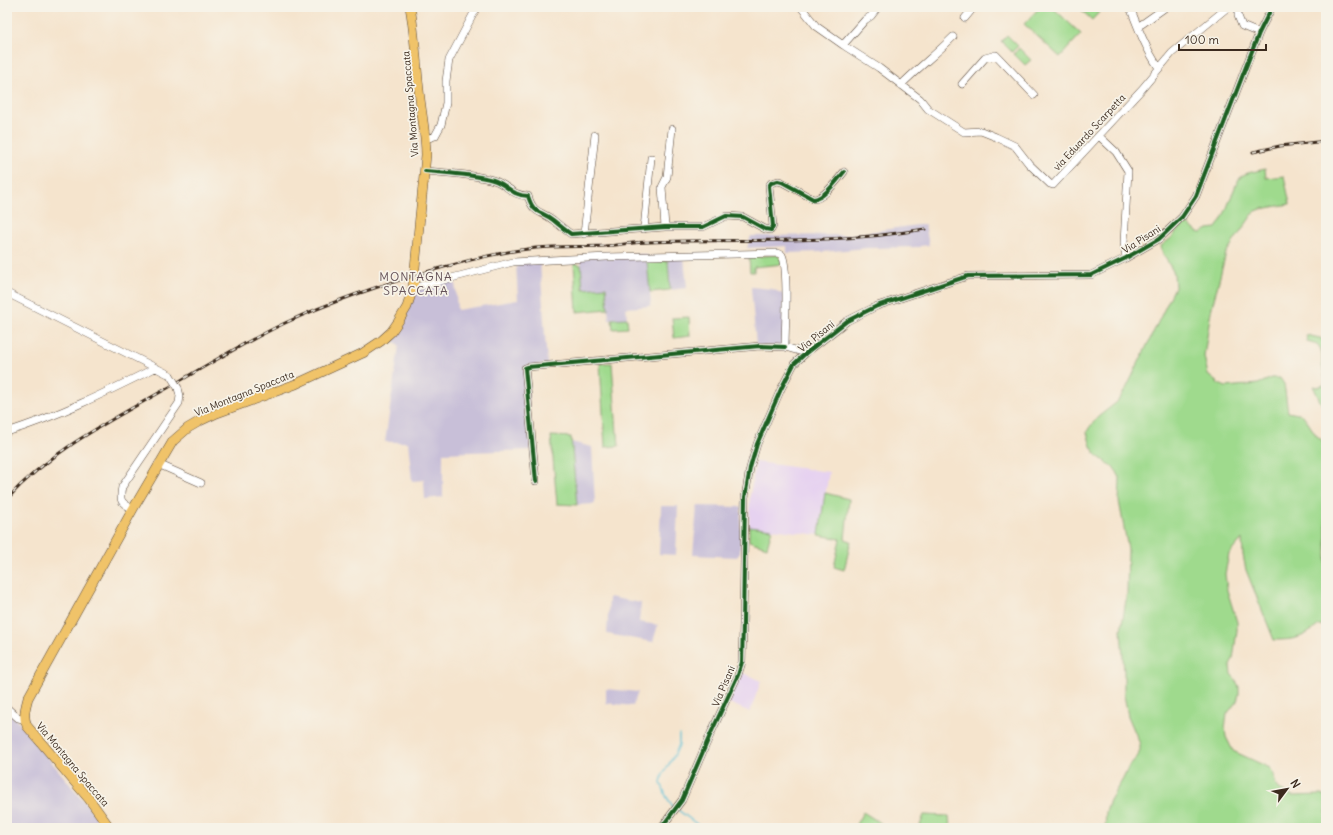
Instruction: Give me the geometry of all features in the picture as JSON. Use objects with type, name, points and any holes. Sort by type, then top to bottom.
[{"type":"main road","name":"Via Montagna Spaccata","points":[[110,828],[89,799],[28,726],[24,714],[28,698],[158,464],[173,441],[188,428],[217,413],[296,384],[363,353],[391,332],[407,307],[413,288],[425,171],[426,139],[419,92],[414,29],[410,7]]},
{"type":"street","points":[[426,139],[435,136],[441,125],[446,103],[446,81],[449,60],[477,7]]},
{"type":"street","points":[[843,45],[865,20],[872,16],[878,7]]},
{"type":"street","points":[[964,18],[974,7]]},
{"type":"street","points":[[1130,7],[1141,37],[1159,68]]},
{"type":"street","points":[[1142,24],[1166,7]]},
{"type":"street","name":"via Eduardo Scarpetta","points":[[804,8],[816,26],[879,68],[920,99],[928,109],[964,132],[981,132],[1015,146],[1029,164],[1050,184],[1053,185],[1142,89],[1172,53],[1228,7]]},
{"type":"street","points":[[1238,7],[1238,16],[1242,26],[1259,33]]},
{"type":"street","name":"Via Pisani","points":[[661,828],[677,808],[738,675],[742,662],[745,497],[750,468],[757,444],[781,388],[794,364],[847,321],[877,306],[968,276],[1091,275],[1126,258],[1159,239],[1182,217],[1193,201],[1259,33],[1272,7]]},
{"type":"street","points":[[901,85],[953,37]]},
{"type":"street","points":[[962,84],[985,58],[996,55],[1034,95]]},
{"type":"street","points":[[665,227],[662,187],[667,177],[672,129]]},
{"type":"street","points":[[584,234],[595,135]]},
{"type":"street","points":[[1099,136],[1116,152],[1128,171],[1124,243],[1126,258]]},
{"type":"street","points":[[644,229],[651,158]]},
{"type":"street","points":[[425,171],[487,178],[498,182],[517,194],[528,196],[532,207],[553,220],[571,234],[665,227],[703,227],[726,216],[743,217],[765,229],[771,230],[773,226],[769,186],[771,183],[778,181],[782,182],[812,199],[817,199],[823,195],[844,172]]},
{"type":"street","points":[[413,288],[513,262],[592,258],[778,253],[782,256],[784,262],[786,291],[785,347]]},
{"type":"street","points":[[7,293],[170,375],[178,388],[180,396],[179,403],[122,487],[120,496],[121,500],[125,505],[133,509]]},
{"type":"street","points":[[536,481],[525,368],[760,346],[785,347],[806,353]]},
{"type":"street","points":[[7,432],[28,425],[105,393],[155,368]]},
{"type":"street","points":[[158,464],[201,483]]},
{"type":"street","points":[[7,708],[18,718],[25,720]]},
{"type":"shaded area","points":[[925,224],[929,245],[920,247],[867,248],[787,253],[787,246],[747,248],[751,236],[847,235]]},
{"type":"shaded area","points":[[647,254],[651,306],[626,308],[627,318],[609,319],[606,287],[582,289],[581,256]]},
{"type":"shaded area","points":[[668,257],[684,257],[687,288],[670,290]]},
{"type":"shaded area","points":[[540,262],[547,364],[527,366],[531,450],[443,453],[443,497],[425,499],[424,480],[412,481],[408,442],[385,442],[399,346],[397,343],[387,340],[416,289],[455,279],[457,310],[518,300],[516,263]]},
{"type":"shaded area","points":[[751,287],[772,289],[785,295],[784,346],[756,346]]},
{"type":"shaded area","points":[[571,442],[592,447],[595,504],[577,505]]},
{"type":"shaded area","points":[[756,462],[829,472],[819,535],[749,526],[750,495]]},
{"type":"shaded area","points":[[661,506],[678,506],[676,555],[659,554]]},
{"type":"shaded area","points":[[697,506],[741,507],[740,553],[737,557],[693,555]]},
{"type":"shaded area","points":[[609,597],[641,603],[639,622],[658,625],[653,642],[607,634]]},
{"type":"shaded area","points":[[741,672],[761,681],[750,712],[727,702]]},
{"type":"shaded area","points":[[606,689],[638,692],[633,706],[606,703]]},
{"type":"shaded area","points":[[7,711],[19,722],[99,820],[90,828],[7,828]]},
{"type":"green space","points":[[1040,7],[1052,7],[1081,34],[1060,57],[1024,24]]},
{"type":"green space","points":[[1078,7],[1104,7],[1092,20]]},
{"type":"green space","points":[[1007,35],[1018,46],[1012,52],[1001,41]]},
{"type":"green space","points":[[1019,48],[1031,60],[1025,65],[1014,54]]},
{"type":"green space","points":[[1265,169],[1266,178],[1284,176],[1290,204],[1261,209],[1254,212],[1226,253],[1211,311],[1204,356],[1208,375],[1219,384],[1226,387],[1258,384],[1272,378],[1280,378],[1284,384],[1288,412],[1303,415],[1316,435],[1326,444],[1326,626],[1319,625],[1308,633],[1298,637],[1274,640],[1246,570],[1242,539],[1229,554],[1225,574],[1227,590],[1237,622],[1233,659],[1230,666],[1231,674],[1239,687],[1239,694],[1237,701],[1227,714],[1225,729],[1226,737],[1233,751],[1270,768],[1274,775],[1275,783],[1279,789],[1293,796],[1321,795],[1326,797],[1326,828],[1105,828],[1106,812],[1110,800],[1129,766],[1138,756],[1140,744],[1128,716],[1124,695],[1121,630],[1127,594],[1128,549],[1119,501],[1120,478],[1114,468],[1096,455],[1091,446],[1087,432],[1098,417],[1117,402],[1126,389],[1175,287],[1174,273],[1163,254],[1161,246],[1186,222],[1197,232],[1201,233],[1208,229],[1216,228],[1241,176]]},
{"type":"green space","points":[[778,255],[783,264],[754,267],[754,272],[750,272],[749,257]]},
{"type":"green space","points":[[647,261],[668,261],[670,290],[650,292]]},
{"type":"green space","points":[[574,263],[581,265],[583,289],[606,287],[608,309],[577,312]]},
{"type":"green space","points":[[689,317],[690,336],[674,338],[672,318]]},
{"type":"green space","points":[[627,318],[628,328],[613,329],[612,319]]},
{"type":"green space","points":[[1306,335],[1320,338],[1326,342],[1326,414],[1313,386],[1317,387],[1324,385],[1325,381],[1322,355],[1317,344],[1307,341]]},
{"type":"green space","points":[[600,363],[612,363],[619,446],[605,447]]},
{"type":"green space","points":[[551,436],[571,437],[577,505],[557,504]]},
{"type":"green space","points":[[825,493],[849,499],[845,539],[851,541],[844,570],[834,567],[840,539],[819,535]]},
{"type":"green space","points":[[749,526],[772,529],[767,547],[749,541]]},
{"type":"green space","points":[[863,812],[882,824],[884,828],[854,828]]},
{"type":"green space","points":[[924,815],[949,816],[950,828],[919,828]]},
{"type":"waterway","points":[[673,807],[666,796],[661,782],[663,774],[679,745],[679,735]]},
{"type":"waterway","points":[[678,810],[702,828]]},
{"type":"railway","points":[[1253,152],[1280,146],[1326,141]]},
{"type":"railway","points":[[7,499],[25,481],[64,450],[107,422],[215,360],[304,314],[383,285],[455,264],[512,251],[536,248],[605,246],[643,242],[822,239],[891,234],[925,229]]},
{"type":"cycle path","points":[[661,828],[682,800],[738,675],[742,662],[745,497],[750,468],[757,444],[781,389],[794,364],[847,321],[877,306],[968,276],[1091,275],[1126,258],[1159,239],[1182,217],[1196,196],[1259,33],[1272,7]]},
{"type":"cycle path","points":[[425,171],[468,175],[498,182],[518,194],[528,196],[535,209],[553,220],[571,234],[665,227],[703,227],[726,216],[743,217],[765,229],[771,230],[773,226],[769,186],[771,183],[778,181],[782,182],[813,199],[821,196],[830,189],[844,172]]},
{"type":"cycle path","points":[[536,481],[525,368],[760,346],[785,347]]},
{"type":"district","name":"MONTAGNA SPACCATA","points":[[416,284]]}]
